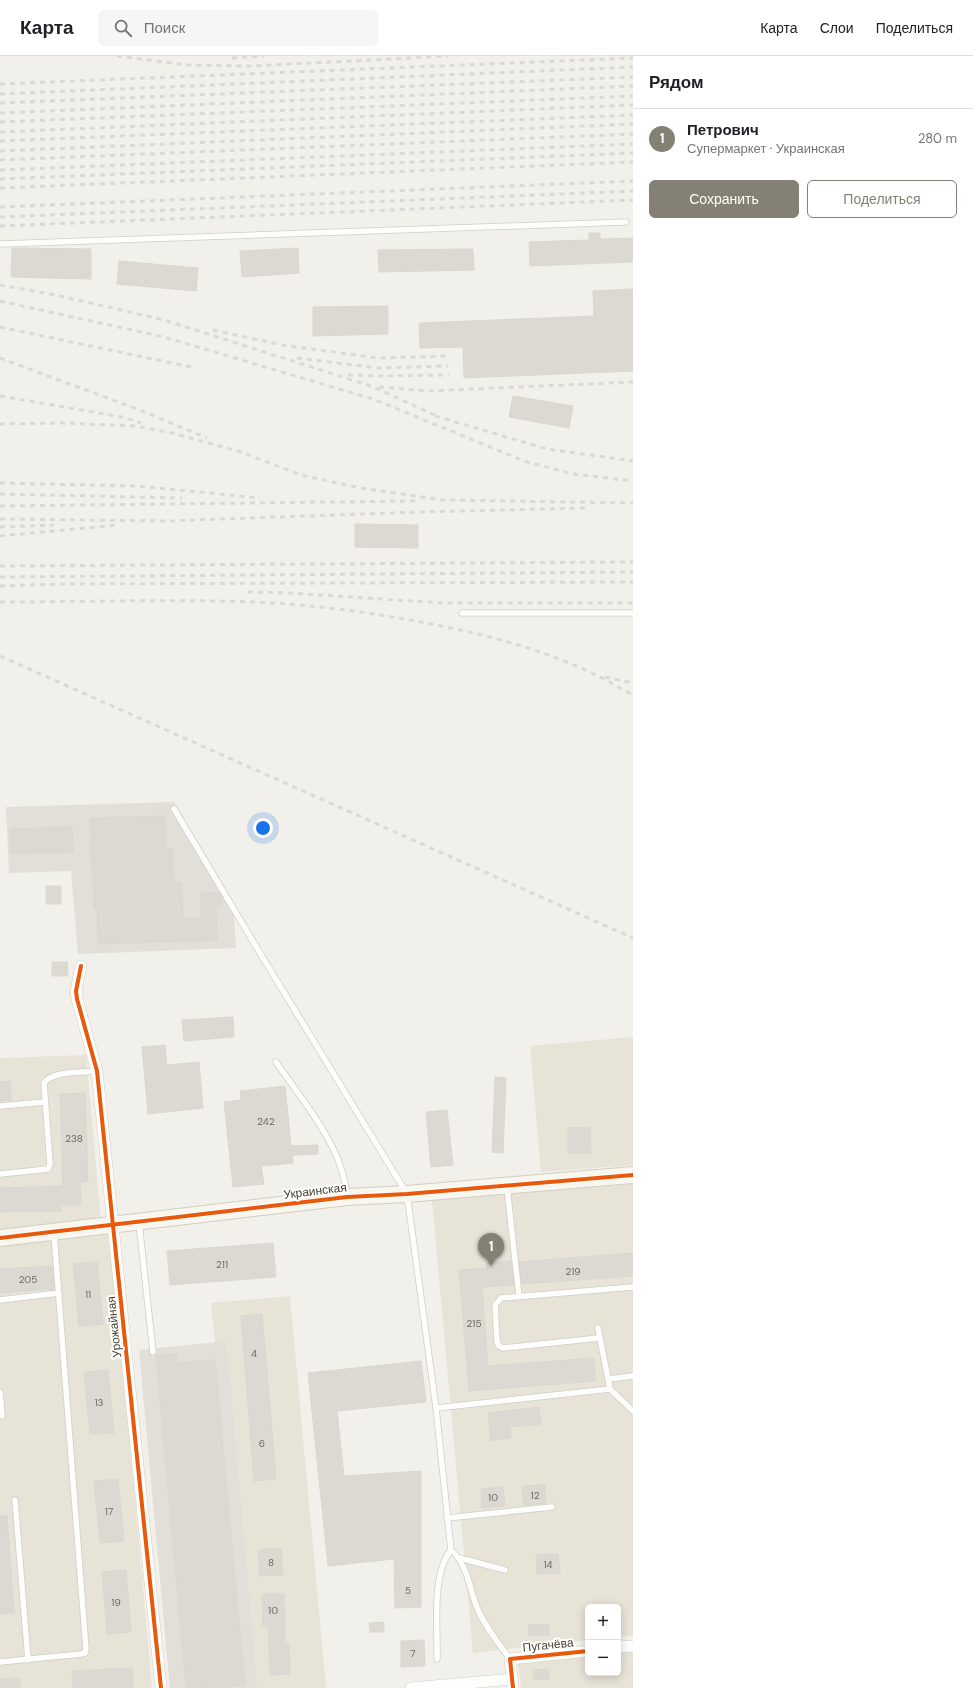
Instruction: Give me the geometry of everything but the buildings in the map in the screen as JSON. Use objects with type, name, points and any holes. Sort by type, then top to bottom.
[{"type":"street","name":"Урожайная","points":[[81,966],[76,991],[97,1071],[161,1688]]},
{"type":"street","name":"Украинская","points":[[0,1238],[114,1226],[347,1197],[407,1194],[633,1175]]},
{"type":"street","points":[[621,1647],[633,1646]]},
{"type":"street","name":"Пугачёва","points":[[510,1659],[585,1651]]},
{"type":"street","points":[[411,1688],[512,1684],[510,1659]]},
{"type":"lane","points":[[0,244],[626,222]]},
{"type":"lane","points":[[462,613],[633,613]]},
{"type":"lane","points":[[174,809],[407,1194],[436,1408],[451,1550],[460,1558],[505,1570]]},
{"type":"lane","points":[[276,1062],[315,1117],[340,1162],[346,1180],[347,1197]]},
{"type":"lane","points":[[0,1174],[48,1169],[50,1164],[44,1083],[50,1076],[97,1071]]},
{"type":"lane","points":[[0,1106],[45,1102]]},
{"type":"lane","points":[[506,1185],[519,1296]]},
{"type":"lane","points":[[139,1222],[153,1352]]},
{"type":"lane","points":[[0,1662],[81,1654],[85,1653],[86,1649],[54,1232]]},
{"type":"lane","points":[[599,1338],[503,1348],[499,1346],[497,1342],[495,1305],[501,1298],[633,1287]]},
{"type":"lane","points":[[0,1300],[59,1293]]},
{"type":"lane","points":[[598,1328],[610,1389],[633,1411]]},
{"type":"lane","points":[[609,1379],[633,1376]]},
{"type":"lane","points":[[436,1408],[610,1389]]},
{"type":"lane","points":[[0,1392],[2,1416]]},
{"type":"lane","points":[[15,1500],[28,1660]]},
{"type":"lane","points":[[447,1518],[552,1507]]},
{"type":"lane","points":[[437,1659],[439,1581],[445,1558],[451,1550]]},
{"type":"lane","points":[[460,1558],[479,1612],[510,1659]]},
{"type":"shaded area","points":[[174,802],[241,915],[234,916],[236,948],[78,954],[71,871],[9,873],[6,807]]},
{"type":"shaded area","points":[[633,1037],[633,1165],[541,1172],[530,1046]]},
{"type":"shaded area","points":[[86,1055],[101,1222],[0,1234],[0,1058]]},
{"type":"shaded area","points":[[633,1184],[633,1635],[621,1637],[621,1604],[585,1604],[585,1640],[473,1653],[432,1200]]},
{"type":"shaded area","points":[[111,1234],[152,1688],[0,1688],[0,1246]]},
{"type":"shaded area","points":[[290,1296],[326,1688],[258,1688],[227,1342],[215,1343],[211,1303]]},
{"type":"shaded area","points":[[227,1341],[258,1688],[170,1688],[139,1350]]},
{"type":"shaded area","points":[[633,1650],[633,1688],[521,1688],[518,1664],[585,1656],[585,1676],[621,1676],[621,1652]]},
{"type":"railway","points":[[117,56],[187,65],[252,66],[448,56]]},
{"type":"railway","points":[[232,58],[264,56]]},
{"type":"railway","points":[[0,84],[633,58]]},
{"type":"railway","points":[[0,94],[633,67]]},
{"type":"railway","points":[[0,103],[633,77]]},
{"type":"railway","points":[[0,113],[633,86]]},
{"type":"railway","points":[[0,122],[633,96]]},
{"type":"railway","points":[[0,132],[633,105]]},
{"type":"railway","points":[[0,141],[633,115]]},
{"type":"railway","points":[[0,151],[633,124]]},
{"type":"railway","points":[[0,160],[633,134]]},
{"type":"railway","points":[[0,170],[633,144]]},
{"type":"railway","points":[[0,179],[633,153]]},
{"type":"railway","points":[[0,188],[633,162]]},
{"type":"railway","points":[[0,207],[633,181]]},
{"type":"railway","points":[[0,217],[633,191]]},
{"type":"railway","points":[[0,226],[633,200]]},
{"type":"railway","points":[[0,285],[56,295],[164,320],[371,386],[439,417]]},
{"type":"railway","points":[[0,301],[164,337],[373,399],[524,461],[573,474],[633,481]]},
{"type":"railway","points":[[0,327],[191,367]]},
{"type":"railway","points":[[213,330],[282,345],[378,358],[448,356]]},
{"type":"railway","points":[[0,358],[142,411],[207,438]]},
{"type":"railway","points":[[297,358],[378,368],[448,366]]},
{"type":"railway","points":[[348,375],[449,375]]},
{"type":"railway","points":[[379,387],[427,391],[633,382]]},
{"type":"railway","points":[[0,396],[122,417],[141,423]]},
{"type":"railway","points":[[435,416],[547,449],[633,461]]},
{"type":"railway","points":[[0,424],[62,423],[135,426],[172,433],[241,452],[301,475],[361,488],[443,500],[633,503]]},
{"type":"railway","points":[[0,483],[137,486],[260,498]]},
{"type":"railway","points":[[0,494],[182,498]]},
{"type":"railway","points":[[0,506],[419,501]]},
{"type":"railway","points":[[0,519],[167,521],[417,512],[588,508]]},
{"type":"railway","points":[[0,527],[54,525]]},
{"type":"railway","points":[[0,536],[118,525]]},
{"type":"railway","points":[[0,566],[633,562]]},
{"type":"railway","points":[[0,577],[633,572]]},
{"type":"railway","points":[[0,586],[61,584],[633,582]]},
{"type":"railway","points":[[248,592],[289,593],[443,603],[633,603]]},
{"type":"railway","points":[[0,602],[222,601],[304,605],[370,613],[440,626],[520,645],[601,677],[633,695]]},
{"type":"railway","points":[[0,656],[633,938]]},
{"type":"railway","points":[[605,677],[633,683]]},
{"type":"cycle path","points":[[81,966],[76,991],[97,1071],[161,1688]]},
{"type":"cycle path","points":[[0,1238],[347,1197],[407,1194],[633,1175]]},
{"type":"cycle path","points":[[513,1688],[510,1659],[585,1651]]},
{"type":"place","name":"Петрович","points":[[491,1266]]}]
